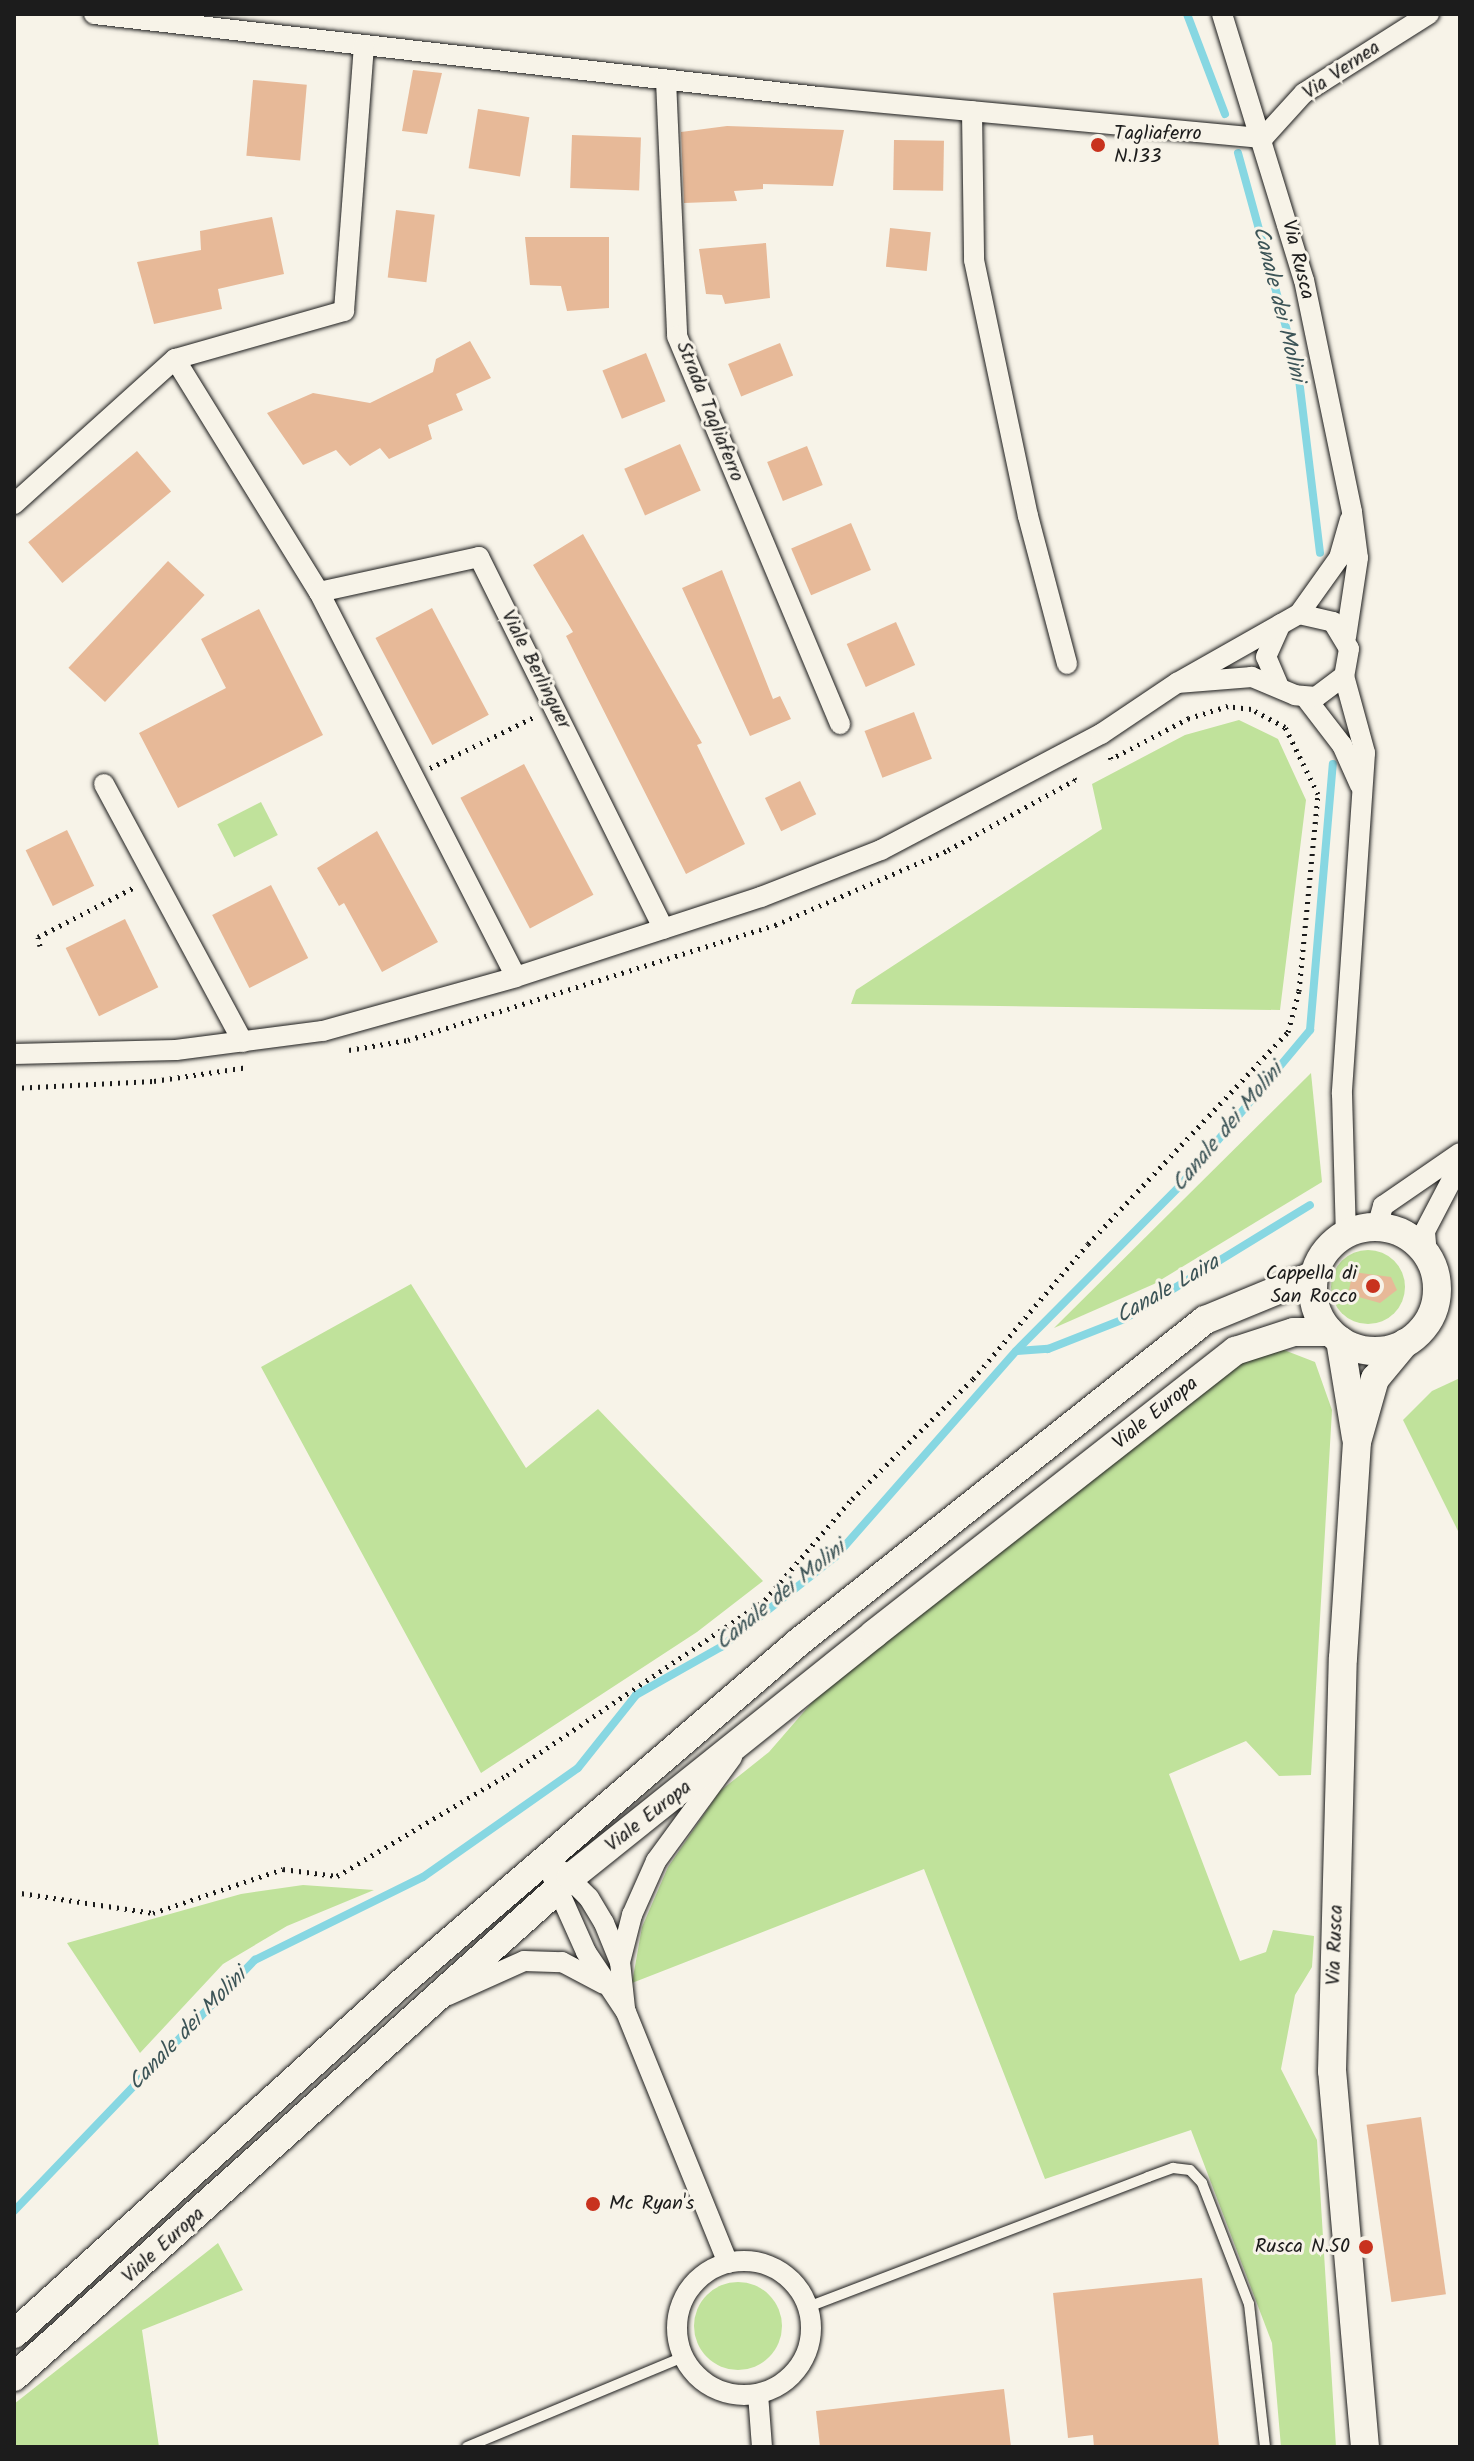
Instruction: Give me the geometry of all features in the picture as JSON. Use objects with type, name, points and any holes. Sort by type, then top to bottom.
[{"type":"street","points":[[94,14],[666,80],[1263,138]]},
{"type":"street","name":"Via Rusca","points":[[1222,14],[1263,138],[1304,280],[1352,512],[1358,558],[1346,637]]},
{"type":"street","name":"Via Vernea","points":[[1263,138],[1304,93],[1429,14]]},
{"type":"street","points":[[14,504],[175,359],[344,311],[364,46]]},
{"type":"street","name":"Strada Tagliaferro","points":[[666,80],[677,336],[840,724]]},
{"type":"street","points":[[972,111],[974,260],[1028,516],[1067,664]]},
{"type":"street","points":[[175,359],[319,592],[516,977]]},
{"type":"street","points":[[1279,687],[1266,657],[1274,631],[1292,618],[1339,558],[1352,512]]},
{"type":"street","name":"Viale Berlinguer","points":[[319,592],[479,557],[664,929]]},
{"type":"street","points":[[14,1054],[176,1050],[323,1031],[516,977],[664,929],[881,850],[1101,734],[1177,683],[1292,618],[1325,617],[1346,637],[1349,664],[1344,676],[1326,693],[1305,697]]},
{"type":"street","points":[[1344,676],[1365,753],[1360,785],[1342,1094],[1346,1234]]},
{"type":"street","points":[[1177,683],[1252,677],[1305,697],[1342,745],[1360,785]]},
{"type":"street","points":[[104,784],[243,1042]]},
{"type":"street","points":[[1377,1227],[1383,1206],[1460,1153]]},
{"type":"street","points":[[1427,1255],[1414,1241],[1377,1227],[1346,1234],[1331,1244],[1314,1275],[1318,1315],[1335,1336],[1372,1350],[1405,1343],[1421,1330],[1434,1303],[1435,1274],[1427,1255],[1425,1231],[1460,1164]]},
{"type":"street","name":"Viale Europa","points":[[14,2334],[544,1858],[800,1641],[1205,1320],[1314,1275]]},
{"type":"street","name":"Viale Europa","points":[[14,2377],[563,1884],[741,1746],[874,1634],[1235,1351],[1294,1332],[1335,1336]]},
{"type":"street","name":"Via Rusca","points":[[1335,1336],[1357,1442]]},
{"type":"street","name":"Via Rusca","points":[[1365,2447],[1332,2071],[1343,1658],[1357,1442],[1375,1379],[1405,1343]]},
{"type":"street","points":[[620,1962],[632,1915],[656,1861],[741,1746]]},
{"type":"street","points":[[544,1858],[563,1884],[604,1923],[620,1962],[626,2012]]},
{"type":"street","points":[[563,1884],[607,1986],[626,2012],[728,2263]]},
{"type":"street","points":[[434,2001],[524,1961],[562,1962],[607,1986]]},
{"type":"street","points":[[748,2261],[776,2270],[799,2289],[808,2307],[811,2329],[801,2361],[779,2386],[758,2394],[714,2388],[683,2357],[677,2318],[683,2299],[702,2276],[728,2263],[748,2261]]},
{"type":"street","points":[[758,2394],[762,2447]]},
{"type":"lane","points":[[808,2307],[1173,2168],[1190,2170],[1202,2183],[1249,2304],[1265,2447]]},
{"type":"lane","points":[[467,2447],[683,2357]]},
{"type":"path","points":[[14,1892],[153,1913],[283,1869],[337,1876],[494,1783],[765,1600],[852,1499],[973,1379],[1088,1244],[1265,1060],[1288,1032],[1299,991],[1318,794],[1285,727],[1251,709],[1228,706],[1189,718],[1111,759],[1101,734]]},
{"type":"path","points":[[414,777],[554,707]]},
{"type":"path","points":[[40,946],[38,937],[154,877]]},
{"type":"green space","points":[[1239,720],[1278,739],[1306,800],[1280,1010],[851,1004],[856,990],[1102,829],[1092,784],[1185,735]]},
{"type":"green space","points":[[261,802],[278,835],[234,857],[217,824]]},
{"type":"green space","points":[[1311,1073],[1322,1182],[1154,1284],[1054,1328]]},
{"type":"green space","points":[[1361,1250],[1375,1250],[1389,1256],[1399,1266],[1405,1287],[1399,1308],[1389,1318],[1375,1324],[1361,1324],[1347,1318],[1337,1308],[1331,1294],[1331,1280],[1337,1266],[1347,1256]]},
{"type":"green space","points":[[411,1284],[526,1468],[598,1409],[763,1581],[697,1632],[481,1773],[261,1367]]},
{"type":"green space","points":[[1284,1350],[1315,1362],[1332,1410],[1311,1775],[1279,1776],[1246,1741],[1169,1774],[1240,1961],[1266,1952],[1273,1930],[1314,1936],[1312,1967],[1295,1995],[1281,2069],[1317,2140],[1336,2447],[1281,2447],[1272,2343],[1191,2130],[1045,2179],[924,1869],[632,1983],[642,1927],[668,1867],[720,1791],[769,1752],[821,1692],[1240,1360]]},
{"type":"green space","points":[[1460,1378],[1460,1535],[1403,1420],[1432,1391]]},
{"type":"green space","points":[[303,1885],[374,1890],[287,1926],[223,1964],[140,2053],[67,1943],[241,1894]]},
{"type":"green space","points":[[218,2243],[243,2290],[142,2330],[159,2447],[14,2447],[14,2404]]},
{"type":"green space","points":[[738,2282],[763,2289],[775,2301],[782,2326],[775,2351],[763,2363],[738,2370],[713,2363],[701,2351],[694,2326],[701,2301],[713,2289]]},
{"type":"building","points":[[413,70],[442,73],[427,134],[402,131]]},
{"type":"building","points":[[253,80],[307,85],[300,160],[246,156]]},
{"type":"building","points":[[478,109],[529,117],[520,176],[469,168]]},
{"type":"building","points":[[727,126],[844,130],[833,186],[763,184],[763,189],[734,191],[737,201],[684,203],[681,132]]},
{"type":"building","points":[[572,135],[641,137],[639,190],[570,188]]},
{"type":"building","points":[[894,140],[944,141],[943,191],[893,190]]},
{"type":"building","points":[[396,210],[435,215],[426,282],[388,277]]},
{"type":"building","points":[[272,217],[284,274],[218,289],[222,309],[154,324],[137,262],[201,250],[200,231]]},
{"type":"building","points":[[890,228],[931,232],[927,271],[886,267]]},
{"type":"building","points":[[525,237],[609,237],[609,308],[567,311],[561,286],[530,285]]},
{"type":"building","points":[[766,243],[770,298],[725,304],[722,295],[706,294],[699,249]]},
{"type":"building","points":[[470,341],[491,378],[456,394],[463,410],[428,425],[432,439],[389,459],[380,448],[350,466],[336,450],[303,465],[267,413],[313,393],[370,403],[433,372],[436,359]]},
{"type":"building","points":[[780,343],[793,375],[741,396],[728,364]]},
{"type":"building","points":[[646,353],[665,401],[622,419],[602,371]]},
{"type":"building","points":[[680,444],[701,491],[645,515],[624,469]]},
{"type":"building","points":[[807,446],[823,485],[783,501],[767,462]]},
{"type":"building","points":[[137,451],[171,492],[62,583],[28,542]]},
{"type":"building","points":[[851,523],[871,570],[811,595],[791,548]]},
{"type":"building","points":[[583,534],[702,743],[697,745],[745,844],[686,874],[566,636],[573,632],[533,565]]},
{"type":"building","points":[[168,561],[205,595],[105,702],[68,668]]},
{"type":"building","points":[[722,570],[773,699],[780,696],[791,719],[750,736],[682,588]]},
{"type":"building","points":[[432,608],[489,715],[432,745],[375,638]]},
{"type":"building","points":[[259,609],[323,735],[178,808],[139,733],[226,688],[201,639]]},
{"type":"building","points":[[896,622],[915,665],[866,687],[847,644]]},
{"type":"building","points":[[914,712],[932,759],[882,778],[865,731]]},
{"type":"building","points":[[524,764],[593,895],[530,928],[460,798]]},
{"type":"building","points":[[800,781],[816,814],[781,831],[765,798]]},
{"type":"building","points":[[67,830],[94,886],[53,906],[26,850]]},
{"type":"building","points":[[377,831],[438,942],[382,972],[344,903],[339,906],[317,868]]},
{"type":"building","points":[[271,885],[308,958],[249,988],[212,915]]},
{"type":"building","points":[[125,919],[158,987],[99,1016],[66,948]]},
{"type":"building","name":"Cappella di San Rocco","points":[[1353,1272],[1391,1277],[1397,1290],[1380,1303],[1348,1294]]},
{"type":"building","points":[[1421,2117],[1446,2294],[1391,2302],[1367,2125]]},
{"type":"building","points":[[1202,2278],[1219,2447],[1094,2447],[1093,2435],[1068,2438],[1053,2293]]},
{"type":"building","points":[[1004,2389],[1011,2447],[820,2447],[816,2411]]},
{"type":"waterway","name":"Canale dei Molini","points":[[1187,14],[1225,114]]},
{"type":"waterway","name":"Canale dei Molini","points":[[1238,153],[1298,371],[1320,553]]},
{"type":"waterway","name":"Canale dei Molini","points":[[14,2211],[255,1960],[423,1877],[578,1768],[636,1695],[721,1647],[835,1557],[1016,1351],[1178,1188],[1310,1030],[1333,764]]},
{"type":"waterway","name":"Canale Laira","points":[[1017,1351],[1048,1349],[1124,1319],[1310,1205]]},
{"type":"place","name":"Tagliaferro N.133","points":[[1098,145]]},
{"type":"place","name":"Cappella di San Rocco","points":[[1373,1286]]},
{"type":"place","name":"Mc Ryan's","points":[[593,2204]]},
{"type":"place","name":"Rusca N.50","points":[[1366,2247]]}]
